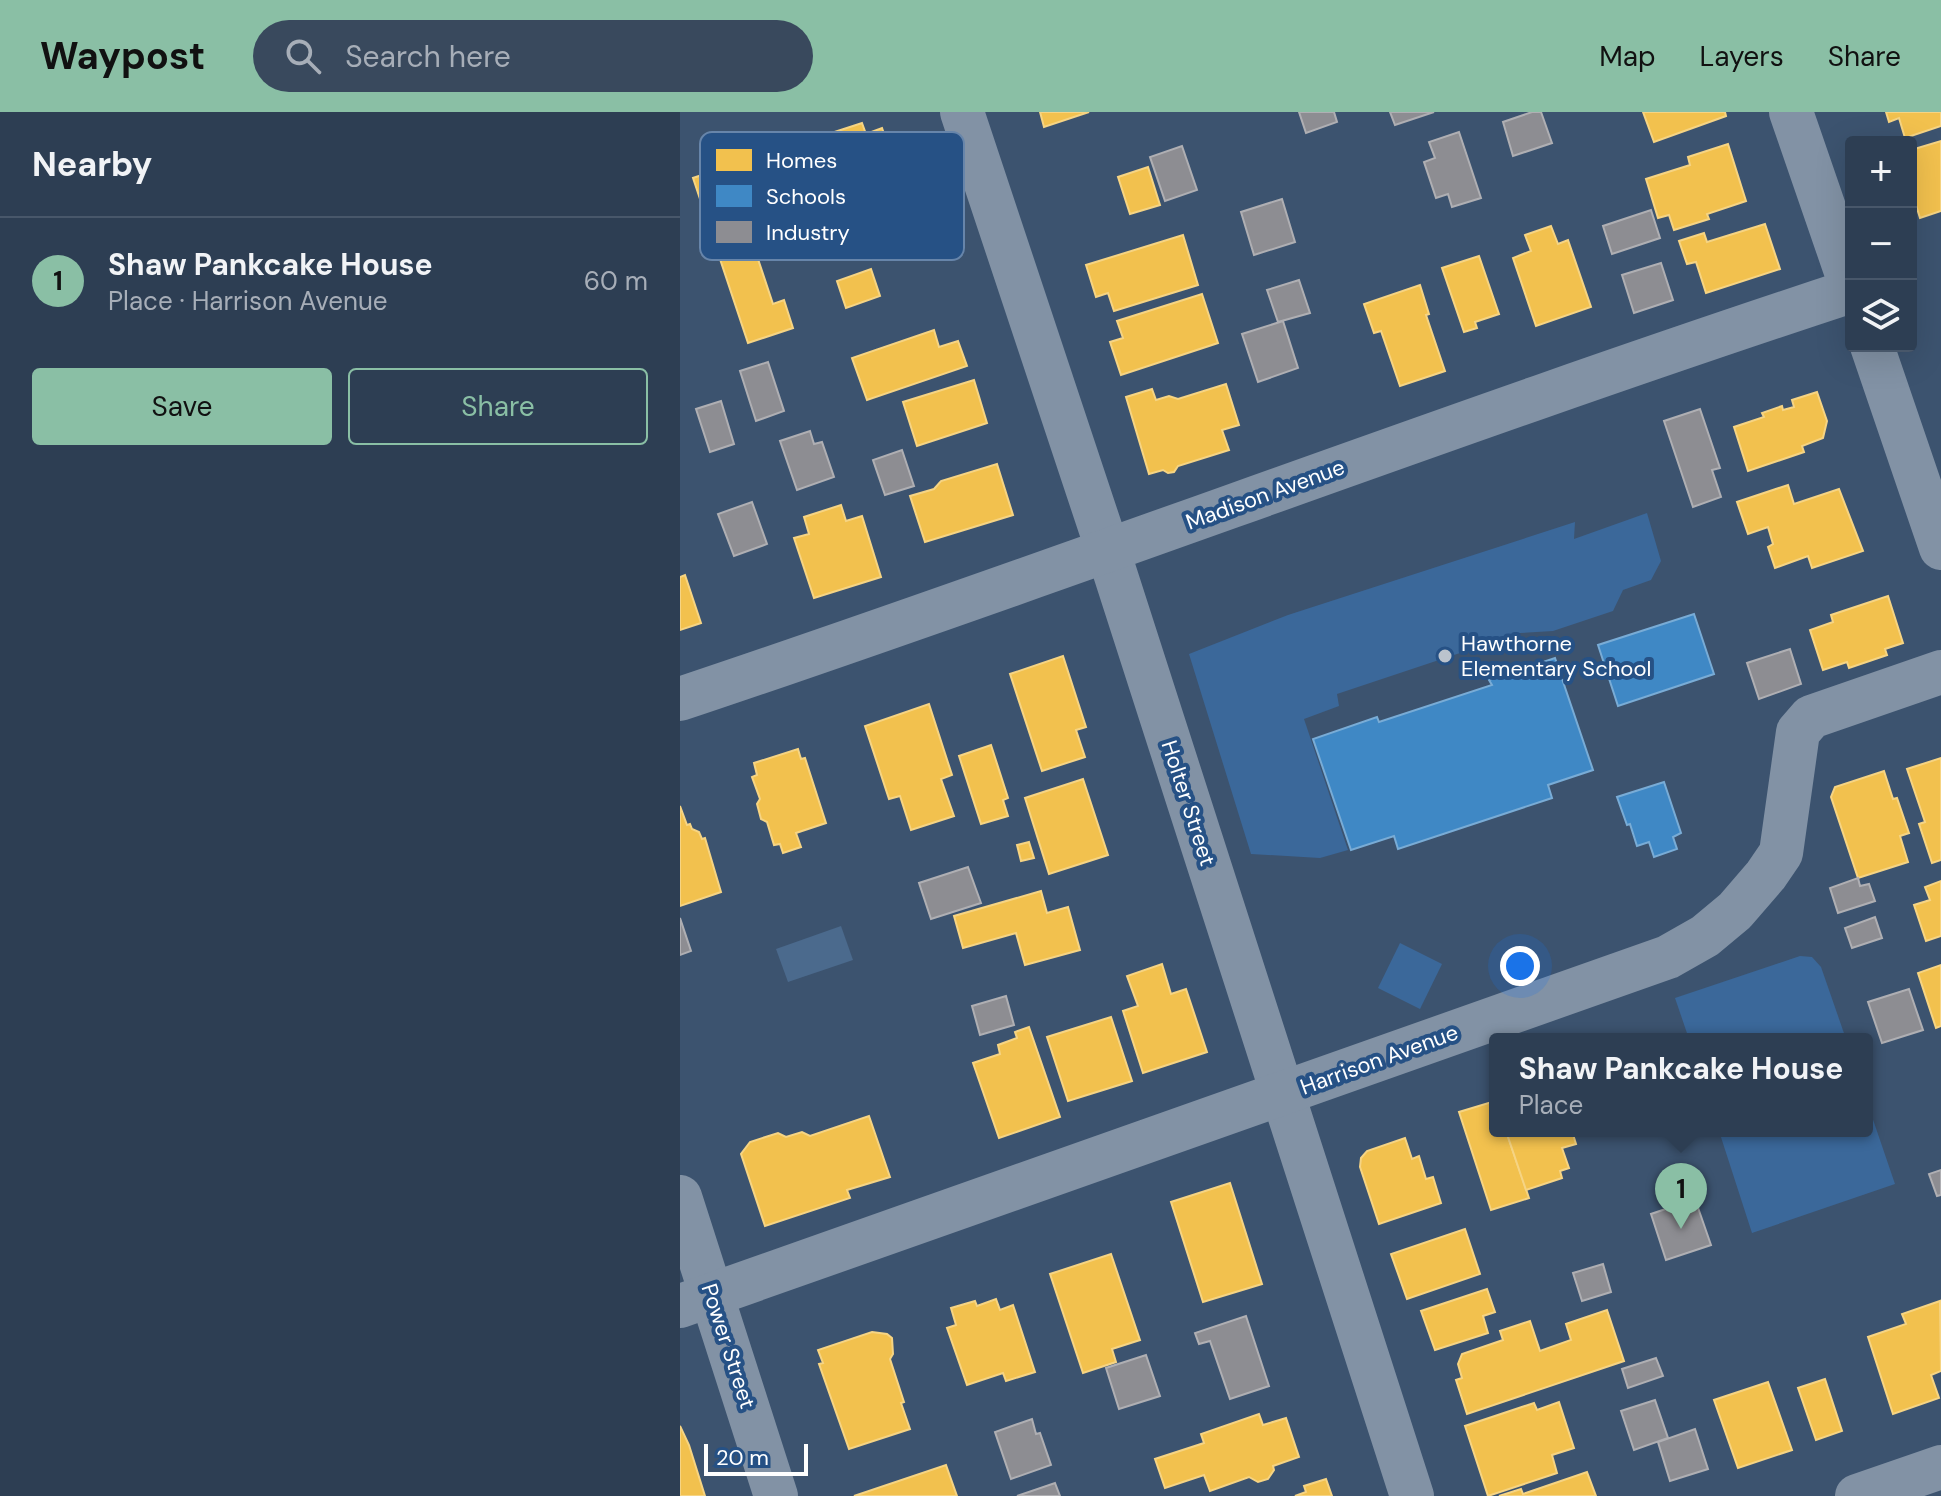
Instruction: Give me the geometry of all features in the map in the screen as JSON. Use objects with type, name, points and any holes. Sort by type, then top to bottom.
[{"type":"street","name":"Holter Street","points":[[962,112],[1108,551],[1412,1496]]},
{"type":"street","points":[[1791,112],[1848,280]]},
{"type":"street","name":"Madison Avenue","points":[[680,699],[1845,290]]},
{"type":"street","points":[[1874,352],[1941,548]]},
{"type":"street","name":"Harrison Avenue","points":[[696,1301],[1668,957],[1705,936],[1735,911],[1781,853],[1798,732],[1811,717],[1941,672]]},
{"type":"street","name":"Power Street","points":[[680,1197],[696,1301],[776,1496]]},
{"type":"street","points":[[1857,1496],[1941,1467]]},
{"type":"shaded area","points":[[1647,513],[1661,561],[1651,580],[1623,590],[1613,611],[1553,631],[1520,633],[1337,694],[1339,706],[1304,719],[1348,850],[1320,858],[1251,854],[1189,654],[1288,615],[1575,522],[1574,539]]},
{"type":"shaded area","points":[[841,926],[853,960],[788,982],[776,949]]},
{"type":"shaded area","points":[[1400,943],[1442,964],[1420,1009],[1378,988]]},
{"type":"shaded area","points":[[1800,956],[1812,957],[1821,967],[1844,1033],[1687,1033],[1675,998]]},
{"type":"shaded area","points":[[1873,1120],[1895,1184],[1752,1233],[1721,1137],[1873,1137]]},
{"type":"building: Homes","points":[[1040,112],[1089,112],[1044,127]]},
{"type":"building: Homes","points":[[1643,112],[1725,112],[1726,116],[1654,142]]},
{"type":"building: Homes","points":[[1886,112],[1941,112],[1941,126],[1911,136],[1904,136],[1899,118],[1889,122]]},
{"type":"building: Homes","points":[[862,123],[865,132],[834,132]]},
{"type":"building: Homes","points":[[1941,141],[1941,211],[1920,218],[1917,208],[1917,148]]},
{"type":"building: Homes","points":[[1728,144],[1746,201],[1707,214],[1709,219],[1674,230],[1669,215],[1658,218],[1646,179],[1690,165],[1688,157]]},
{"type":"building: Homes","points":[[1148,167],[1160,205],[1130,214],[1118,177]]},
{"type":"building: Homes","points":[[700,176],[700,199],[693,178]]},
{"type":"building: Homes","points":[[1765,224],[1780,269],[1706,293],[1696,262],[1687,264],[1679,241],[1704,233],[1707,242]]},
{"type":"building: Homes","points":[[1551,226],[1558,244],[1568,240],[1591,307],[1536,326],[1513,258],[1531,251],[1525,235]]},
{"type":"building: Homes","points":[[1183,235],[1198,285],[1114,311],[1108,293],[1096,297],[1086,265]]},
{"type":"building: Homes","points":[[1479,256],[1499,314],[1475,322],[1477,328],[1464,332],[1442,268]]},
{"type":"building: Homes","points":[[720,260],[758,260],[773,304],[784,300],[793,328],[748,343]]},
{"type":"building: Homes","points":[[871,269],[880,296],[846,308],[837,281]]},
{"type":"building: Homes","points":[[1420,285],[1429,314],[1426,315],[1445,371],[1400,386],[1381,331],[1374,333],[1364,304]]},
{"type":"building: Homes","points":[[1202,294],[1218,343],[1121,375],[1110,342],[1123,338],[1117,321]]},
{"type":"building: Homes","points":[[934,330],[939,347],[958,341],[967,366],[867,400],[852,358]]},
{"type":"building: Homes","points":[[974,380],[987,423],[917,446],[903,402]]},
{"type":"building: Homes","points":[[1226,384],[1239,425],[1222,430],[1229,450],[1178,466],[1174,472],[1163,470],[1149,474],[1126,397],[1152,389],[1156,400],[1169,396],[1178,399]]},
{"type":"building: Homes","points":[[1817,392],[1827,421],[1823,438],[1802,446],[1804,452],[1748,471],[1734,427],[1764,417],[1762,413],[1782,406],[1783,410],[1794,407],[1792,400]]},
{"type":"building: Homes","points":[[997,464],[1013,515],[925,542],[910,496],[934,489],[941,481]]},
{"type":"building: Homes","points":[[1788,485],[1794,504],[1839,489],[1863,551],[1812,568],[1808,556],[1775,568],[1768,547],[1773,544],[1768,527],[1748,534],[1737,502]]},
{"type":"building: Homes","points":[[841,505],[846,521],[862,516],[881,577],[814,598],[794,538],[809,534],[804,517]]},
{"type":"building: Homes","points":[[685,575],[701,623],[680,630],[680,577]]},
{"type":"building: Homes","points":[[1888,596],[1903,643],[1885,649],[1887,655],[1849,668],[1847,662],[1823,670],[1810,630],[1833,622],[1831,615]]},
{"type":"building: Homes","points":[[1063,656],[1086,727],[1076,730],[1085,757],[1042,771],[1010,674]]},
{"type":"building: Homes","points":[[929,704],[952,775],[941,779],[954,816],[911,830],[900,796],[889,799],[865,726]]},
{"type":"building: Homes","points":[[991,745],[1008,798],[1003,800],[1008,816],[981,824],[959,756]]},
{"type":"building: Homes","points":[[798,749],[801,759],[805,758],[826,823],[796,833],[801,847],[783,853],[780,844],[774,845],[767,822],[761,819],[757,804],[760,799],[752,777],[757,775],[754,763]]},
{"type":"building: Homes","points":[[1941,758],[1941,860],[1932,863],[1919,824],[1925,822],[1907,769]]},
{"type":"building: Homes","points":[[1884,771],[1909,833],[1900,836],[1908,862],[1858,878],[1831,797],[1835,787]]},
{"type":"building: Homes","points":[[1083,779],[1108,855],[1049,874],[1025,798]]},
{"type":"building: Homes","points":[[680,806],[687,825],[699,832],[702,839],[705,838],[721,892],[680,906]]},
{"type":"building: Homes","points":[[1029,842],[1034,858],[1021,861],[1017,845]]},
{"type":"building: Homes","points":[[1941,881],[1941,936],[1926,941],[1914,905],[1930,900],[1925,887]]},
{"type":"building: Homes","points":[[1041,891],[1047,913],[1068,907],[1080,950],[1025,965],[1016,933],[963,948],[954,916]]},
{"type":"building: Homes","points":[[1162,964],[1171,994],[1186,989],[1207,1052],[1143,1073],[1123,1011],[1138,1006],[1127,976]]},
{"type":"building: Homes","points":[[1941,965],[1941,1026],[1936,1028],[1918,973]]},
{"type":"building: Homes","points":[[1111,1017],[1132,1081],[1068,1101],[1047,1037]]},
{"type":"building: Homes","points":[[1029,1027],[1060,1117],[999,1138],[973,1063],[1000,1054],[998,1045],[1017,1038],[1015,1032]]},
{"type":"building: Homes","points":[[1489,1103],[1489,1137],[1508,1137],[1529,1198],[1491,1210],[1459,1112]]},
{"type":"building: Homes","points":[[869,1116],[890,1177],[847,1190],[850,1198],[765,1226],[741,1154],[750,1142],[778,1133],[786,1137],[802,1132],[810,1136]]},
{"type":"building: Homes","points":[[1508,1137],[1574,1137],[1576,1144],[1562,1148],[1569,1168],[1560,1171],[1562,1178],[1526,1190]]},
{"type":"building: Homes","points":[[1405,1138],[1412,1159],[1419,1156],[1426,1179],[1433,1177],[1441,1203],[1379,1224],[1360,1167],[1361,1158],[1367,1151]]},
{"type":"building: Homes","points":[[1230,1183],[1262,1284],[1203,1302],[1171,1202]]},
{"type":"building: Homes","points":[[1465,1229],[1480,1274],[1407,1299],[1391,1254]]},
{"type":"building: Homes","points":[[1111,1254],[1140,1340],[1112,1349],[1116,1362],[1083,1373],[1050,1274]]},
{"type":"building: Homes","points":[[1487,1289],[1495,1312],[1483,1316],[1488,1333],[1435,1350],[1421,1311]]},
{"type":"building: Homes","points":[[996,1299],[1000,1310],[1013,1305],[1035,1372],[1006,1381],[1003,1373],[967,1385],[947,1328],[956,1325],[951,1308],[975,1301],[977,1306]]},
{"type":"building: Homes","points":[[1940,1301],[1941,1371],[1931,1375],[1939,1398],[1893,1414],[1868,1337],[1906,1324],[1902,1314]]},
{"type":"building: Homes","points":[[1607,1310],[1624,1361],[1467,1414],[1456,1380],[1462,1378],[1458,1364],[1462,1354],[1503,1340],[1500,1331],[1530,1321],[1540,1351],[1571,1340],[1566,1324]]},
{"type":"building: Homes","points":[[872,1332],[892,1338],[893,1354],[890,1359],[910,1429],[849,1449],[819,1364],[823,1363],[818,1350]]},
{"type":"building: Homes","points":[[1825,1379],[1842,1431],[1816,1440],[1798,1388]]},
{"type":"building: Homes","points":[[1768,1382],[1792,1450],[1738,1468],[1714,1400]]},
{"type":"building: Homes","points":[[1559,1402],[1574,1448],[1552,1455],[1557,1473],[1488,1496],[1465,1426],[1534,1403],[1537,1410]]},
{"type":"building: Homes","points":[[1259,1414],[1263,1425],[1286,1418],[1299,1457],[1273,1466],[1268,1479],[1258,1482],[1249,1477],[1210,1491],[1204,1475],[1165,1488],[1155,1459],[1204,1443],[1201,1434]]},
{"type":"building: Homes","points":[[680,1426],[689,1445],[705,1496],[680,1496]]},
{"type":"building: Homes","points":[[946,1465],[957,1496],[854,1496]]},
{"type":"building: Homes","points":[[1587,1472],[1596,1496],[1499,1496],[1521,1489],[1523,1494]]},
{"type":"building: Homes","points":[[1326,1479],[1332,1496],[1295,1496],[1306,1492],[1304,1486]]},
{"type":"building: Schools","points":[[1694,614],[1714,674],[1618,706],[1598,645]]},
{"type":"building: Schools","points":[[1555,658],[1593,770],[1548,785],[1552,798],[1398,849],[1394,836],[1351,850],[1313,739],[1377,717],[1379,722],[1492,685],[1489,680]]},
{"type":"building: Schools","points":[[1664,782],[1681,833],[1673,837],[1677,849],[1654,857],[1649,842],[1637,846],[1617,797]]},
{"type":"building: Industry","points":[[1299,112],[1334,112],[1337,122],[1306,133]]},
{"type":"building: Industry","points":[[1390,112],[1434,112],[1395,125]]},
{"type":"building: Industry","points":[[1541,112],[1552,143],[1513,156],[1503,122]]},
{"type":"building: Industry","points":[[1459,132],[1481,198],[1452,207],[1448,194],[1436,198],[1424,162],[1435,158],[1429,142]]},
{"type":"building: Industry","points":[[1182,146],[1197,190],[1165,201],[1150,157]]},
{"type":"building: Industry","points":[[1282,199],[1295,242],[1254,255],[1241,212]]},
{"type":"building: Industry","points":[[1651,210],[1660,238],[1612,254],[1603,226]]},
{"type":"building: Industry","points":[[1661,263],[1673,300],[1634,313],[1622,275]]},
{"type":"building: Industry","points":[[1299,280],[1310,313],[1278,322],[1267,290]]},
{"type":"building: Industry","points":[[1283,321],[1298,368],[1258,382],[1242,334]]},
{"type":"building: Industry","points":[[768,362],[784,411],[756,421],[740,371]]},
{"type":"building: Industry","points":[[721,401],[734,444],[710,452],[696,409]]},
{"type":"building: Industry","points":[[1700,409],[1720,468],[1712,470],[1721,497],[1693,507],[1664,421]]},
{"type":"building: Industry","points":[[810,431],[814,444],[822,442],[834,477],[797,490],[780,441]]},
{"type":"building: Industry","points":[[902,450],[914,486],[885,495],[873,460]]},
{"type":"building: Industry","points":[[752,502],[767,544],[734,556],[718,514]]},
{"type":"building: Industry","points":[[1790,649],[1801,684],[1759,699],[1747,663]]},
{"type":"building: Industry","points":[[968,867],[981,903],[931,919],[919,883]]},
{"type":"building: Industry","points":[[1858,878],[1860,886],[1869,884],[1875,901],[1838,913],[1830,888]]},
{"type":"building: Industry","points":[[1875,917],[1882,938],[1852,948],[1845,928]]},
{"type":"building: Industry","points":[[680,918],[691,951],[680,955]]},
{"type":"building: Industry","points":[[1909,989],[1923,1030],[1882,1043],[1868,1002]]},
{"type":"building: Industry","points":[[1006,996],[1014,1025],[980,1035],[972,1006]]},
{"type":"building: Industry","points":[[1941,1170],[1941,1195],[1937,1196],[1929,1174]]},
{"type":"building: Industry","points":[[1695,1199],[1711,1245],[1666,1260],[1651,1214]]},
{"type":"building: Industry","points":[[1603,1264],[1611,1292],[1582,1301],[1573,1273]]},
{"type":"building: Industry","points":[[1246,1316],[1269,1386],[1230,1399],[1210,1341],[1199,1344],[1195,1333]]},
{"type":"building: Industry","points":[[1146,1355],[1160,1396],[1119,1409],[1106,1368]]},
{"type":"building: Industry","points":[[1656,1358],[1663,1376],[1628,1388],[1622,1369]]},
{"type":"building: Industry","points":[[1655,1400],[1668,1438],[1634,1450],[1621,1411]]},
{"type":"building: Industry","points":[[1032,1419],[1051,1465],[1011,1479],[995,1432]]},
{"type":"building: Industry","points":[[1695,1429],[1708,1469],[1670,1481],[1658,1442]]},
{"type":"building: Industry","points":[[1055,1483],[1060,1496],[1017,1496]]},
{"type":"place","name":"Hawthorne Elementary School","points":[[1445,656]]},
{"type":"place","name":"Shaw Pankcake House","points":[[1681,1229]]}]
